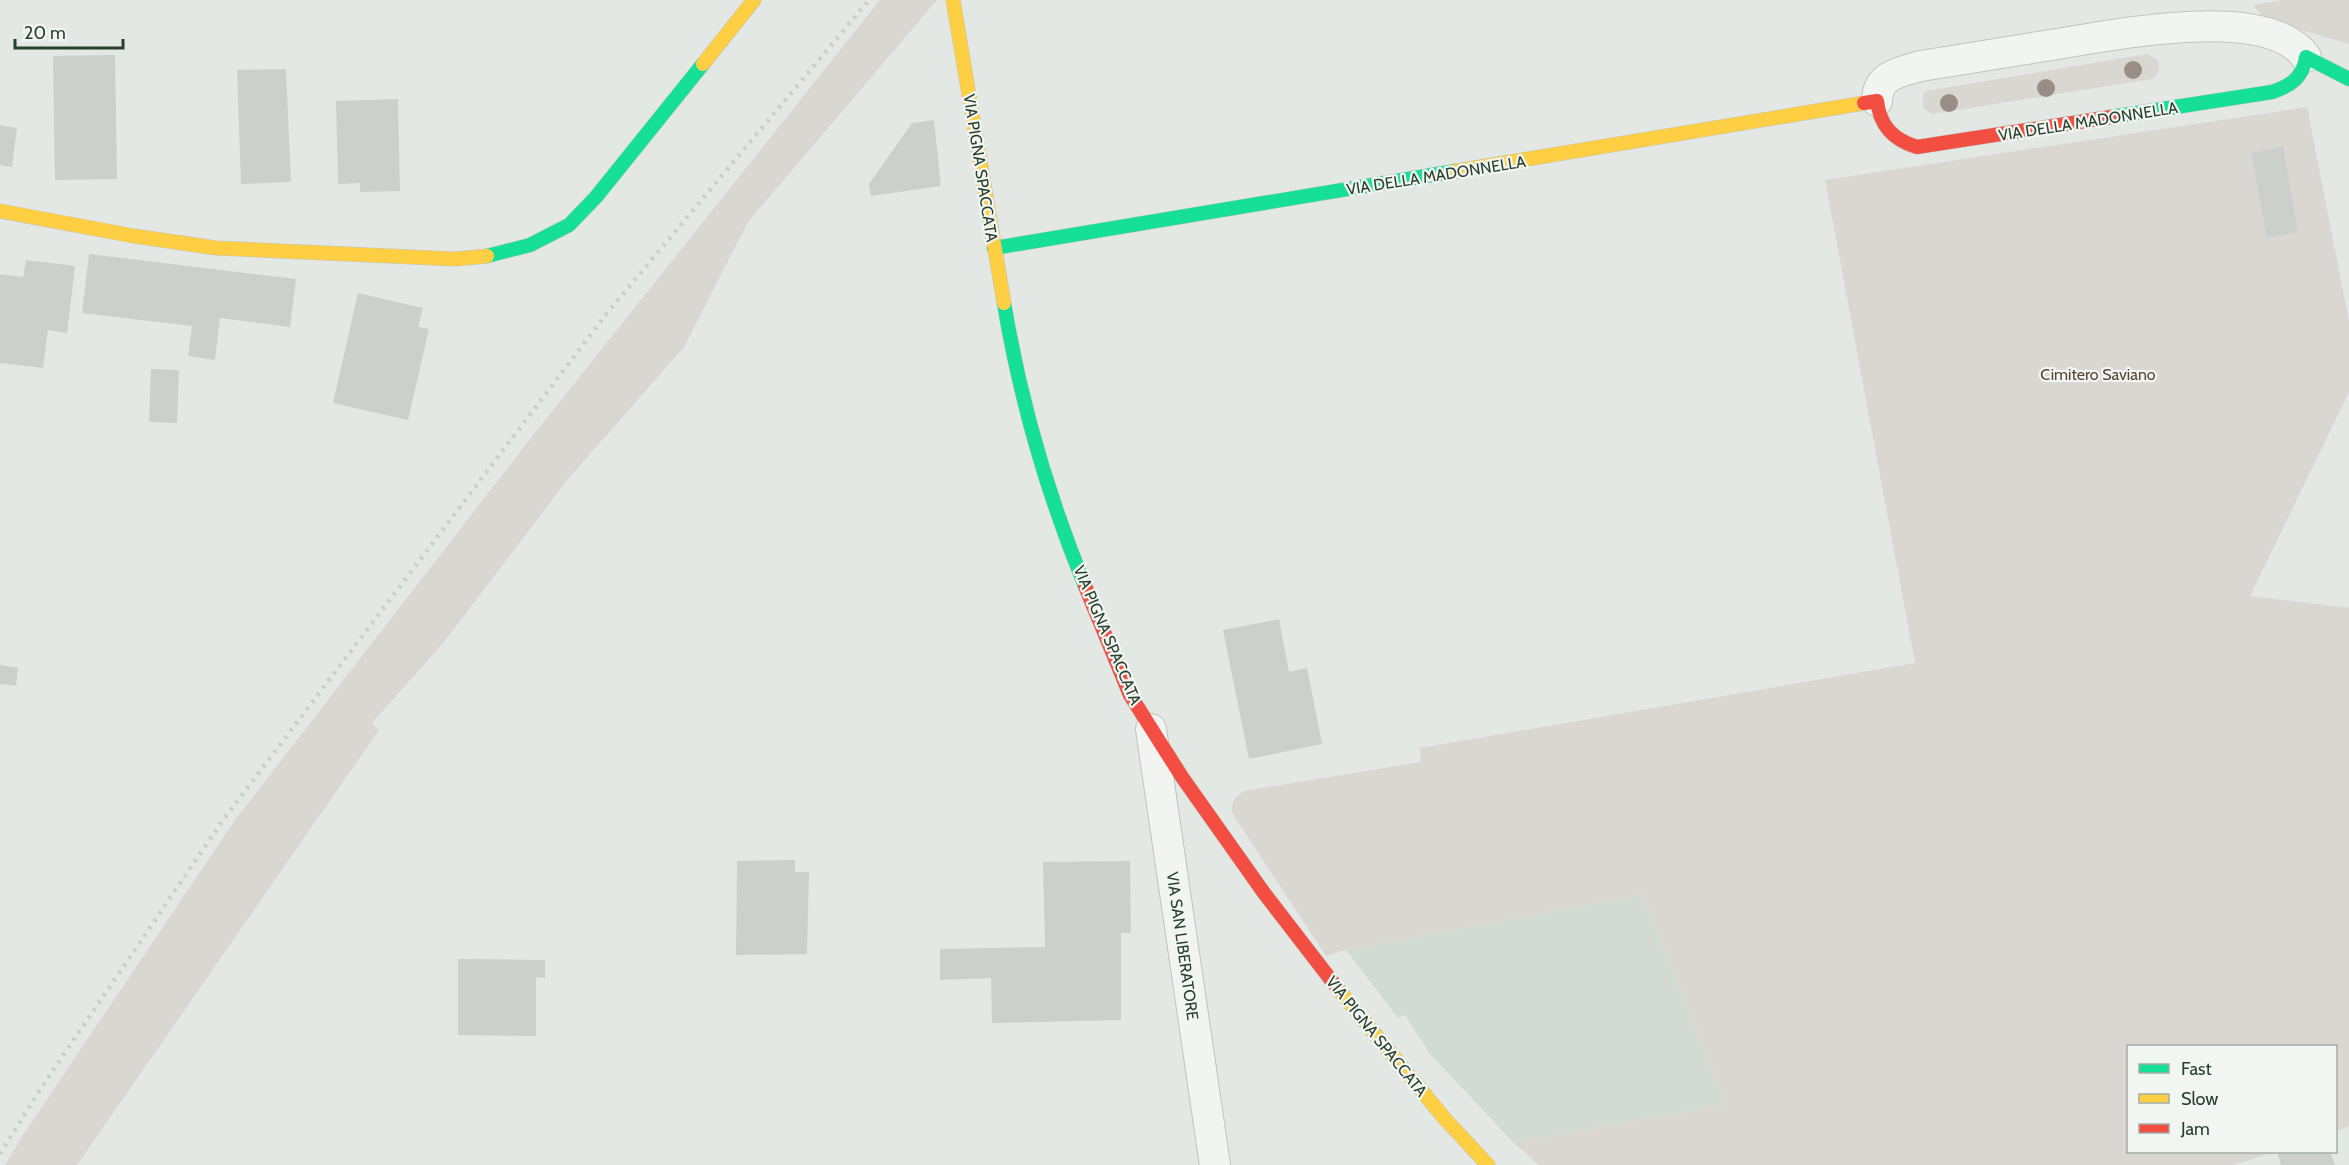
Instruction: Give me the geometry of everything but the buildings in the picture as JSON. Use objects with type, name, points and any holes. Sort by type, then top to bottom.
[{"type":"street","points":[[0,212],[134,237],[216,248],[455,259],[490,256],[530,245],[569,225],[596,197],[754,0]]},
{"type":"street","name":"VIA PIGNA SPACCATA","points":[[953,0],[1012,350],[1042,463],[1083,581],[1130,695],[1182,777],[1264,893],[1437,1111],[1488,1165]]},
{"type":"street","points":[[1877,100],[1878,90],[1885,79],[1896,73],[1921,66],[2156,29],[2206,26],[2257,30],[2293,43],[2306,57],[2349,78]]},
{"type":"street","name":"VIA DELLA MADONNELLA","points":[[994,248],[1877,100],[1880,120],[1892,136],[1907,145],[1917,147],[2272,92],[2286,88],[2300,76],[2305,68],[2306,57]]},
{"type":"street","name":"VIA SAN LIBERATORE","points":[[1150,727],[1215,1165]]},
{"type":"shaded area","points":[[1643,894],[1726,1104],[1514,1143],[1430,1054],[1405,1015],[1398,1018],[1346,950]]},
{"type":"green space","points":[[880,0],[937,0],[748,222],[684,347],[568,479],[444,642],[372,723],[379,730],[77,1165],[5,1165],[235,820],[530,439]]},
{"type":"green space","points":[[2282,0],[2349,0],[2349,44],[2266,20],[2253,5]]},
{"type":"green space","points":[[2147,54],[2159,63],[2158,73],[2152,79],[1932,114],[1923,108],[1923,94],[1926,91]]},
{"type":"green space","name":"Cimitero Saviano","points":[[2307,107],[2349,321],[2349,392],[2250,596],[2349,608],[2349,1126],[2337,1131],[2337,1045],[2127,1045],[2127,1153],[2271,1153],[2234,1165],[1539,1165],[1514,1143],[1726,1104],[1643,894],[1346,950],[1326,956],[1234,816],[1231,810],[1234,799],[1244,791],[1421,762],[1420,748],[1915,663],[1825,180]]},
{"type":"railway","points":[[0,1154],[41,1088],[223,820],[607,313],[869,0]]},
{"type":"traffic: fast","points":[[2111,117],[2272,92],[2295,80],[2302,70],[2306,57],[2349,79]]},
{"type":"traffic: fast","points":[[487,256],[530,245],[569,225],[596,197],[703,64]]},
{"type":"traffic: fast","points":[[994,248],[1456,171]]},
{"type":"traffic: fast","points":[[1004,303],[1018,375],[1047,482],[1085,586]]},
{"type":"traffic: slow","points":[[703,64],[754,0]]},
{"type":"traffic: slow","points":[[953,0],[1004,303]]},
{"type":"traffic: slow","points":[[1456,171],[1864,103]]},
{"type":"traffic: slow","points":[[0,211],[134,236],[216,248],[455,259],[487,256]]},
{"type":"traffic: slow","points":[[1338,989],[1445,1119],[1488,1165]]},
{"type":"traffic: jam","points":[[1864,103],[1877,101],[1881,118],[1889,131],[1901,140],[1917,147],[2111,117]]},
{"type":"traffic: jam","points":[[1085,586],[1130,695],[1182,777],[1264,893],[1338,989]]}]
